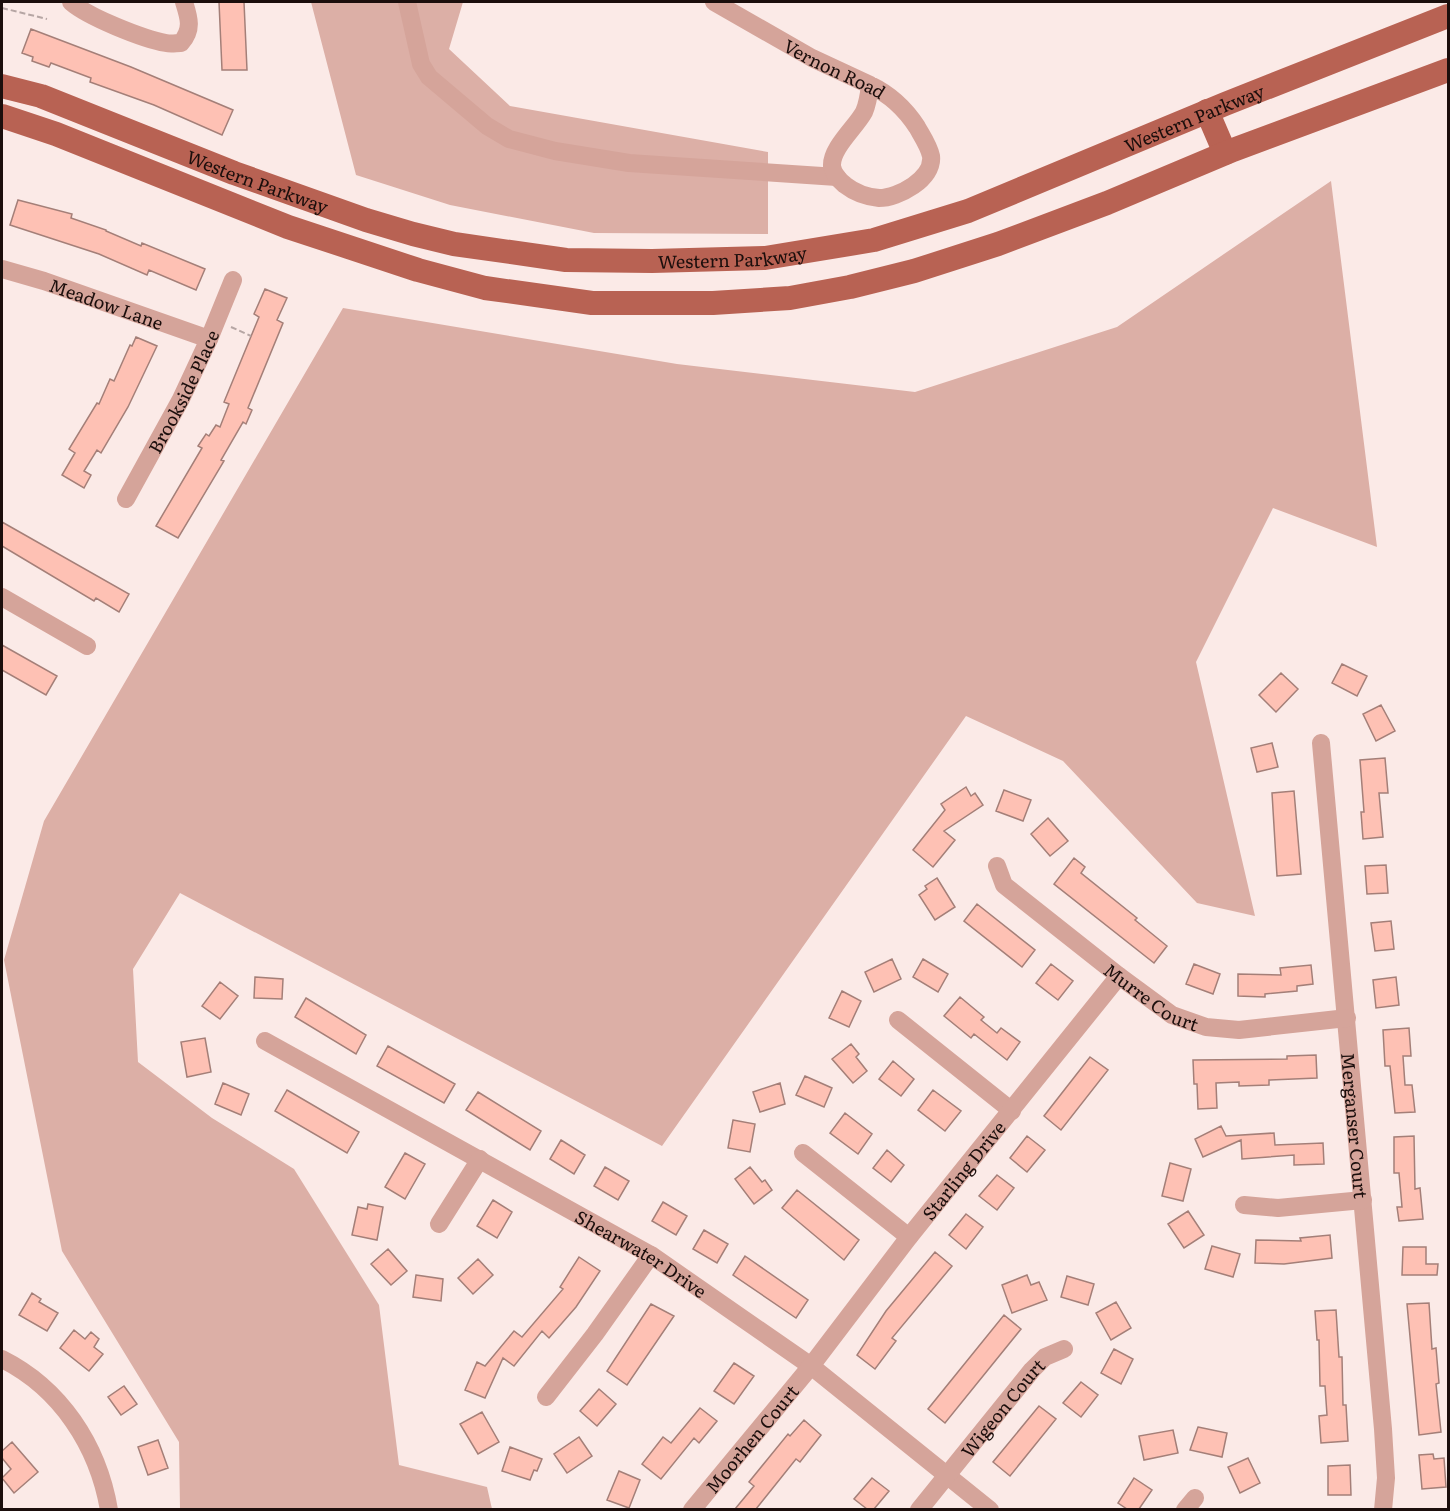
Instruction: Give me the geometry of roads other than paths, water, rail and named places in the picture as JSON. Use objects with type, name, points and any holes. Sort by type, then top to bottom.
[{"type":"main road","name":"Western Parkway","points":[[2,86],[52,100],[234,173],[366,220],[454,244],[566,260],[652,261],[765,258],[874,240],[968,211],[1207,111],[1449,16]]},
{"type":"main road","name":"Western Parkway","points":[[2,116],[56,134],[288,227],[418,270],[485,288],[592,303],[713,303],[779,299],[850,287],[914,271],[998,244],[1225,153],[1449,70]]},
{"type":"main road","points":[[1207,111],[1225,153]]},
{"type":"street","points":[[71,2],[80,10],[129,31],[167,43],[181,43],[187,35],[190,22],[184,2]]},
{"type":"street","points":[[407,2],[421,64],[429,78],[487,126],[509,139],[555,151],[629,163],[837,177],[832,166],[835,154],[865,110],[870,85]]},
{"type":"street","name":"Vernon Road","points":[[714,2],[812,58],[870,85],[898,104],[914,122],[926,141],[931,158],[925,176],[906,190],[891,197],[867,196],[848,187],[837,177]]},
{"type":"street","name":"Meadow Lane","points":[[2,269],[44,281],[209,339]]},
{"type":"street","name":"Brookside Place","points":[[126,499],[181,399],[233,280]]},
{"type":"street","points":[[2,597],[87,646]]},
{"type":"street","name":"Merganser Court","points":[[1321,743],[1383,1429],[1386,1478],[1383,1509]]},
{"type":"street","name":"Murre Court","points":[[997,866],[1004,885],[1172,1015],[1206,1027],[1239,1030],[1347,1018]]},
{"type":"street","name":"Starling Drive","points":[[811,1366],[909,1237],[1119,976]]},
{"type":"street","points":[[897,1020],[1012,1111]]},
{"type":"street","name":"Shearwater Drive","points":[[265,1041],[651,1255],[811,1366],[990,1509]]},
{"type":"street","points":[[803,1153],[909,1237]]},
{"type":"street","points":[[439,1224],[480,1160]]},
{"type":"street","points":[[1244,1205],[1278,1208],[1363,1200]]},
{"type":"street","points":[[546,1398],[651,1255]]},
{"type":"street","name":"Wigeon Court","points":[[919,1509],[1032,1370],[1045,1357],[1064,1349]]},
{"type":"street","points":[[2,1359],[39,1383],[60,1403],[71,1418],[83,1436],[98,1469],[109,1509]]},
{"type":"street","name":"Moorhen Court","points":[[692,1509],[811,1366]]}]
